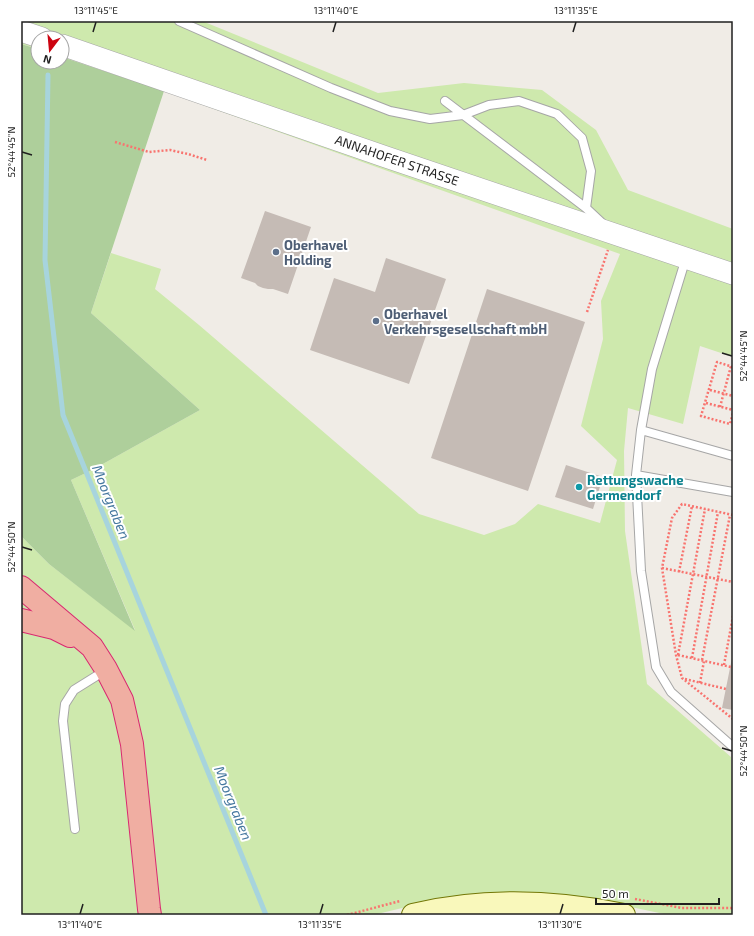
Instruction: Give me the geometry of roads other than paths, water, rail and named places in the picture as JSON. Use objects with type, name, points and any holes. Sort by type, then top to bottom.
[{"type":"highway","points":[[21,586],[92,647],[106,669],[122,700],[132,744],[148,908],[150,915]]},
{"type":"highway","points":[[21,620],[54,628],[92,647]]},
{"type":"main road","points":[[413,915],[459,907],[527,903],[594,909],[624,915]]},
{"type":"street","name":"ANNAHOFER STRASSE","points":[[71,48],[733,274]]},
{"type":"lane","points":[[179,21],[331,88],[390,111],[430,119],[463,115],[489,105],[519,101],[557,114],[582,138],[591,171],[586,208]]},
{"type":"lane","points":[[445,101],[586,208],[613,233]]},
{"type":"lane","points":[[686,258],[652,369],[641,430],[636,475],[641,571],[656,667],[670,692],[733,747]]},
{"type":"lane","points":[[641,430],[733,456]]},
{"type":"lane","points":[[636,475],[733,492]]},
{"type":"lane","points":[[75,829],[63,721],[65,704],[74,690],[106,669]]},
{"type":"waterway","name":"Moorgraben","points":[[48,75],[45,260],[63,415],[266,915]]},
{"type":"place","name":"Oberhavel Holding","points":[[276,252]]},
{"type":"place","name":"Oberhavel Verkehrsgesellschaft mbH","points":[[376,321]]},
{"type":"place","name":"Rettungswache Germendorf","points":[[579,487]]}]
